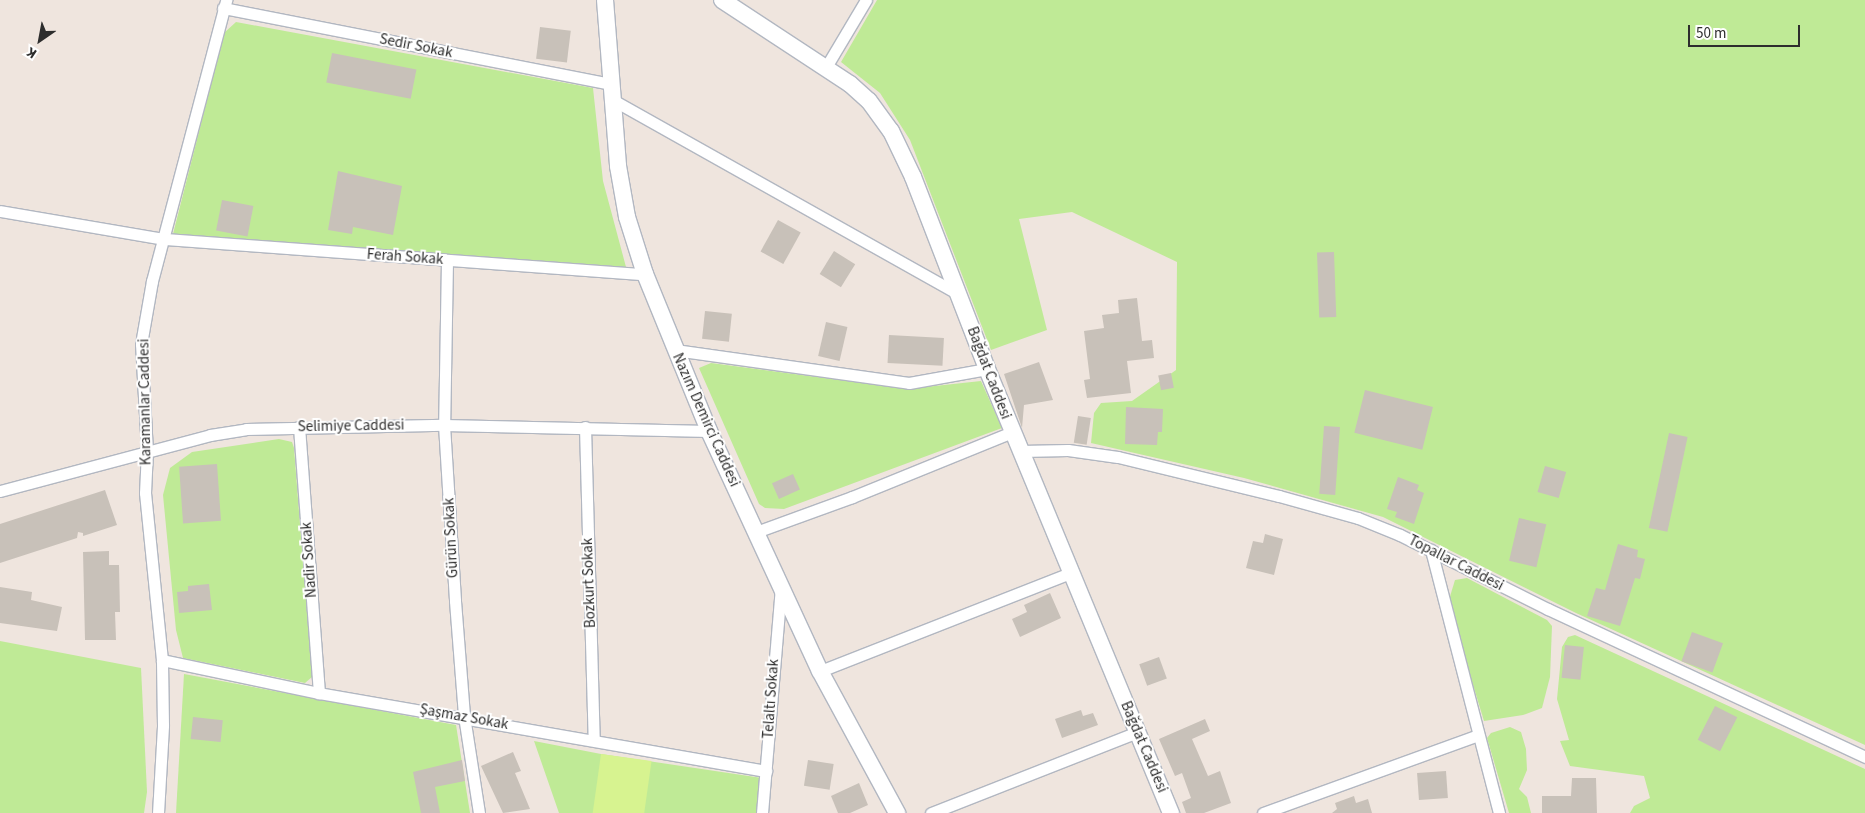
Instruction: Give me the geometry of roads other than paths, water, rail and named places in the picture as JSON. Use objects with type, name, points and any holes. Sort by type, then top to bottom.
[{"type":"main road","name":"Nazım Demirci Caddesi","points":[[605,0],[610,91],[627,217],[645,274],[674,350],[709,430],[820,671],[897,813]]},
{"type":"main road","name":"Bağdat Caddesi","points":[[722,0],[826,67],[869,101],[882,116],[913,177],[1012,432],[1171,813]]},
{"type":"street","points":[[826,67],[866,0]]},
{"type":"street","name":"Sedir Sokak","points":[[224,4],[610,91],[959,294]]},
{"type":"street","name":"Karamanlar Caddesi","points":[[158,813],[164,725],[162,660],[145,493],[147,451],[141,344],[152,281],[224,4]]},
{"type":"street","name":"Ferah Sokak","points":[[0,211],[164,239],[645,274]]},
{"type":"street","name":"Gürün Sokak","points":[[447,261],[444,425],[464,716],[479,813]]},
{"type":"street","points":[[674,350],[909,382],[987,369]]},
{"type":"street","name":"Selimiye Caddesi","points":[[0,492],[210,434],[246,429],[444,425],[709,430]]},
{"type":"street","name":"Bozkurt Sokak","points":[[584,427],[594,740]]},
{"type":"street","name":"Nadir Sokak","points":[[299,428],[320,693]]},
{"type":"street","points":[[756,532],[852,497],[1012,432]]},
{"type":"street","name":"Topallar Caddesi","points":[[1021,451],[1068,450],[1118,457],[1260,491],[1358,518],[1431,550],[1548,609],[1865,757]]},
{"type":"street","points":[[1431,550],[1499,813]]},
{"type":"street","points":[[820,671],[1072,572]]},
{"type":"street","name":"Telaltı Sokak","points":[[762,813],[781,585]]},
{"type":"street","name":"Şaşmaz Sokak","points":[[162,660],[320,693],[464,716],[766,771]]},
{"type":"street","points":[[932,813],[1138,732]]},
{"type":"street","points":[[1263,813],[1478,735]]}]
